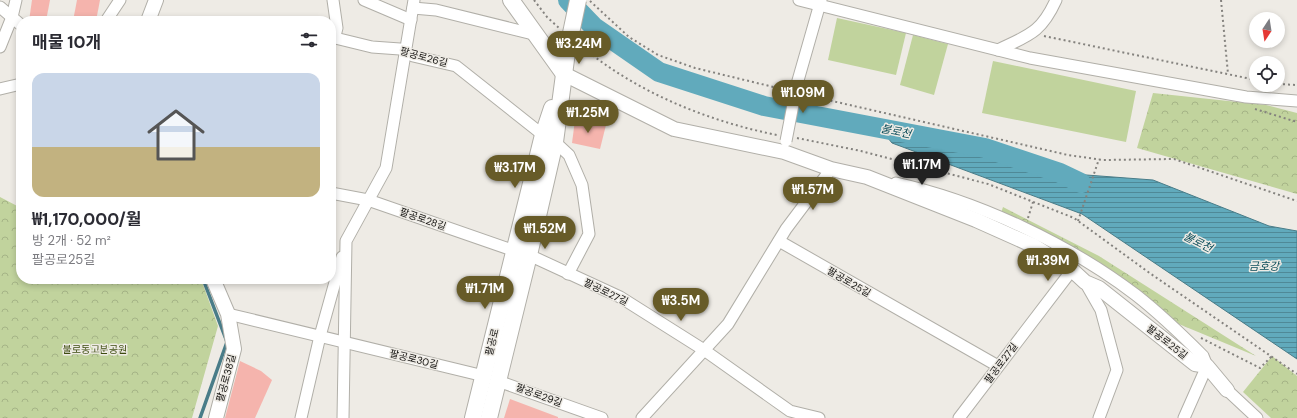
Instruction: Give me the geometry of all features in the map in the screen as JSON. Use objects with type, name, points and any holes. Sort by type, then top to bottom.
[{"type":"main road","points":[[511,0],[564,74]]},
{"type":"main road","points":[[571,47],[578,0]]},
{"type":"main road","name":"팔공로","points":[[474,418],[491,378],[571,47]]},
{"type":"main road","name":"팔공로","points":[[489,418],[491,378]]},
{"type":"street","points":[[2,43],[12,17],[16,0]]},
{"type":"street","points":[[109,16],[120,0]]},
{"type":"street","points":[[150,16],[156,0]]},
{"type":"street","points":[[333,0],[335,16]]},
{"type":"street","points":[[364,0],[411,20]]},
{"type":"street","points":[[799,0],[820,3],[1030,58],[1246,97],[1297,101]]},
{"type":"street","points":[[998,50],[1032,34],[1048,17],[1056,0]]},
{"type":"street","points":[[785,141],[793,87],[820,3]]},
{"type":"street","points":[[336,278],[346,241],[386,168],[414,4],[536,35]]},
{"type":"street","points":[[0,7],[16,21]]},
{"type":"street","name":"팔공로26길","points":[[336,37],[372,47],[400,49],[456,66],[569,155],[582,185],[589,234],[568,274]]},
{"type":"street","name":"팔공로25길","points":[[564,74],[674,129],[785,141],[831,169],[867,177],[976,220],[1027,243],[1072,270],[1085,282],[1099,288],[1195,364],[1207,366],[1227,390],[1257,418]]},
{"type":"street","points":[[0,88],[16,85]]},
{"type":"street","points":[[642,418],[728,324],[779,242],[819,183],[831,169]]},
{"type":"street","points":[[867,177],[923,189],[996,215],[1064,248],[1136,295],[1203,356],[1207,366],[1184,418]]},
{"type":"street","name":"팔공로28길","points":[[336,194],[368,200],[522,253]]},
{"type":"street","points":[[343,418],[346,241]]},
{"type":"street","name":"팔공로25길","points":[[779,242],[998,366]]},
{"type":"street","name":"팔공로27길","points":[[522,253],[620,296],[704,350],[790,411],[819,418]]},
{"type":"street","name":"팔공로27길","points":[[959,418],[1072,270]]},
{"type":"street","points":[[1085,282],[1101,310],[1117,370],[1099,418]]},
{"type":"street","name":"팔공로38길","points":[[215,284],[228,314],[234,349],[216,418]]},
{"type":"street","points":[[301,418],[320,336],[334,284]]},
{"type":"street","name":"팔공로30길","points":[[228,314],[491,378]]},
{"type":"street","name":"팔공로29길","points":[[491,378],[602,418]]},
{"type":"path","points":[[534,0],[547,17],[564,32]]},
{"type":"path","points":[[589,0],[629,37],[658,55],[695,68],[793,87]]},
{"type":"path","points":[[1221,0],[1228,74]]},
{"type":"path","points":[[1032,34],[1249,78]]},
{"type":"path","points":[[571,47],[593,56],[667,101],[748,129],[785,141],[861,151],[988,184],[1078,221],[1151,274],[1297,374]]},
{"type":"path","points":[[1285,84],[1297,85]]},
{"type":"path","points":[[804,94],[1009,142],[1099,159],[1174,159],[1297,201]]},
{"type":"path","points":[[1246,97],[1256,111],[1297,122]]},
{"type":"path","points":[[1078,221],[1099,159]]},
{"type":"path","points":[[1027,222],[1033,202]]},
{"type":"path","points":[[1194,335],[1260,368],[1272,356]]},
{"type":"green space","points":[[837,18],[906,33],[896,75],[828,60]]},
{"type":"green space","points":[[913,35],[948,44],[934,95],[900,85]]},
{"type":"green space","points":[[993,61],[1136,91],[1126,142],[982,113]]},
{"type":"green space","points":[[1153,93],[1266,105],[1297,113],[1297,194],[1137,148]]},
{"type":"green space","name":"불로동고분공원","points":[[0,197],[16,205],[16,284],[203,284],[218,326],[192,418],[0,418]]},
{"type":"green space","points":[[1003,207],[1099,256],[1256,356],[1157,315],[1135,291],[1000,216]]},
{"type":"green space","points":[[1272,356],[1297,376],[1297,418],[1271,418],[1243,392]]},
{"type":"water","name":"금호강","points":[[879,127],[985,148],[1060,173],[1153,180],[1269,226],[1297,231],[1297,359],[1082,214],[892,143]]},
{"type":"building","points":[[32,0],[50,0],[47,16],[30,16]]},
{"type":"building","points":[[77,0],[100,0],[97,16],[74,16]]},
{"type":"building","points":[[575,120],[606,125],[600,149],[572,143]]},
{"type":"building","points":[[240,361],[261,371],[272,380],[255,418],[225,418]]},
{"type":"building","points":[[510,399],[558,417],[558,418],[504,418]]},
{"type":"waterway","name":"불로천","points":[[568,0],[594,27],[659,72],[764,106],[985,148],[1060,173],[1081,183]]},
{"type":"waterway","points":[[200,418],[227,342],[205,284]]}]
